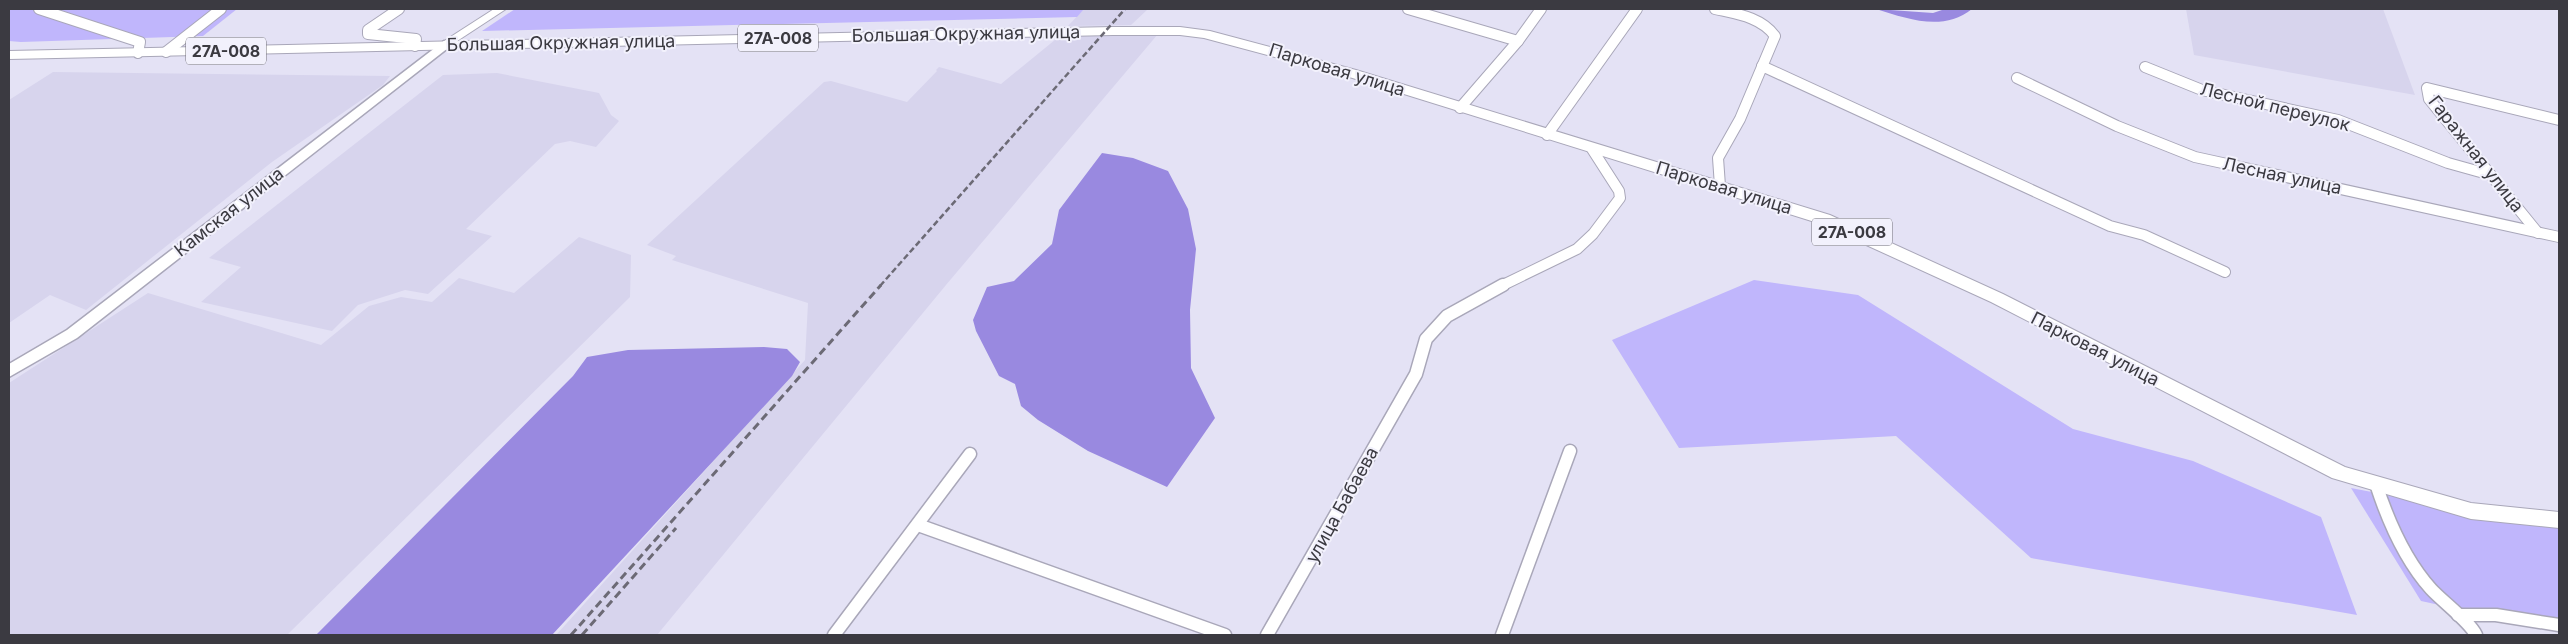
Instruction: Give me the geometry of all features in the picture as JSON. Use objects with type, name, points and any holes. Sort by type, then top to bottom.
[{"type":"main road","name":"Большая Окружная улица","points":[[9,55],[1113,31]]},
{"type":"main road","name":"Парковая улица","points":[[1113,31],[1180,31],[1226,38],[1824,219],[1997,298],[2339,473],[2472,512],[2559,520]]},
{"type":"main road","name":"Камская улица","points":[[9,371],[72,334],[444,45]]},
{"type":"street","points":[[39,9],[140,42],[141,46],[138,53]]},
{"type":"street","points":[[166,52],[221,9]]},
{"type":"street","points":[[399,9],[368,30],[368,34],[416,39],[415,46]]},
{"type":"street","points":[[444,45],[501,9]]},
{"type":"street","points":[[1408,9],[1518,41]]},
{"type":"street","points":[[1460,108],[1518,41],[1541,9]]},
{"type":"street","points":[[1547,135],[1637,9]]},
{"type":"street","points":[[1715,9],[1758,21],[1771,28],[1775,36],[1740,119],[1718,158],[1720,186]]},
{"type":"street","points":[[1762,66],[2110,226],[2144,235],[2224,272]]},
{"type":"street","name":"Лесной переулок","points":[[2145,67],[2202,90],[2338,120],[2448,164],[2490,175]]},
{"type":"street","name":"Лесная улица","points":[[2017,78],[2117,126],[2195,157],[2559,237]]},
{"type":"street","name":"Гаражная улица","points":[[2538,233],[2429,99],[2427,88],[2559,120]]},
{"type":"street","name":"улица Бабаева","points":[[1268,635],[1416,374],[1426,339],[1447,316],[1494,289],[1577,249],[1593,234],[1620,198],[1619,191],[1592,149]]},
{"type":"street","points":[[1502,635],[1570,451]]},
{"type":"street","points":[[834,635],[970,454]]},
{"type":"street","points":[[2376,484],[2397,539],[2412,563],[2440,599],[2476,635]]},
{"type":"street","points":[[918,525],[1226,635]]},
{"type":"street","points":[[2458,615],[2496,615],[2559,625]]},
{"type":"shaded area","points":[[9,9],[237,9],[203,36],[21,42],[9,41]]},
{"type":"shaded area","points":[[515,9],[1084,9],[1077,17],[482,31]]},
{"type":"shaded area","points":[[1084,9],[1148,9],[1131,25],[1068,26]]},
{"type":"shaded area","points":[[1876,9],[1933,13],[1945,9],[1972,9],[1961,16],[1937,22],[1913,19]]},
{"type":"shaded area","points":[[2186,9],[2383,9],[2415,95],[2194,55]]},
{"type":"shaded area","points":[[1158,34],[946,285],[657,635],[556,635],[805,360],[808,303],[672,260],[676,256],[647,245],[824,82],[831,81],[907,102],[939,67],[1001,84],[1061,35]]},
{"type":"shaded area","points":[[53,72],[390,76],[383,85],[272,162],[86,310],[50,295],[9,323],[9,100]]},
{"type":"shaded area","points":[[497,73],[599,93],[611,115],[619,121],[596,147],[570,141],[555,144],[466,229],[492,236],[428,294],[405,290],[358,305],[332,331],[201,302],[241,267],[209,258],[443,75]]},
{"type":"shaded area","points":[[1102,153],[1133,158],[1168,171],[1188,209],[1196,249],[1190,310],[1191,368],[1215,418],[1167,487],[1088,451],[1038,420],[1021,406],[1015,384],[999,376],[976,331],[973,320],[987,287],[1014,281],[1052,244],[1059,210]]},
{"type":"shaded area","points":[[579,237],[631,255],[630,297],[287,635],[9,635],[9,383],[148,293],[321,345],[369,306],[401,297],[432,302],[459,278],[514,293]]},
{"type":"shaded area","points":[[1754,280],[1858,295],[2073,429],[2193,461],[2321,517],[2357,615],[2031,558],[1896,436],[1679,448],[1612,340]]},
{"type":"shaded area","points":[[764,347],[787,349],[800,362],[792,376],[552,635],[316,635],[573,376],[587,357],[628,350]]},
{"type":"shaded area","points":[[2351,488],[2559,528],[2559,631],[2421,601]]},
{"type":"railway","points":[[880,286],[1125,9]]},
{"type":"railway","points":[[571,635],[881,285]]},
{"type":"railway","points":[[582,635],[676,528]]}]
